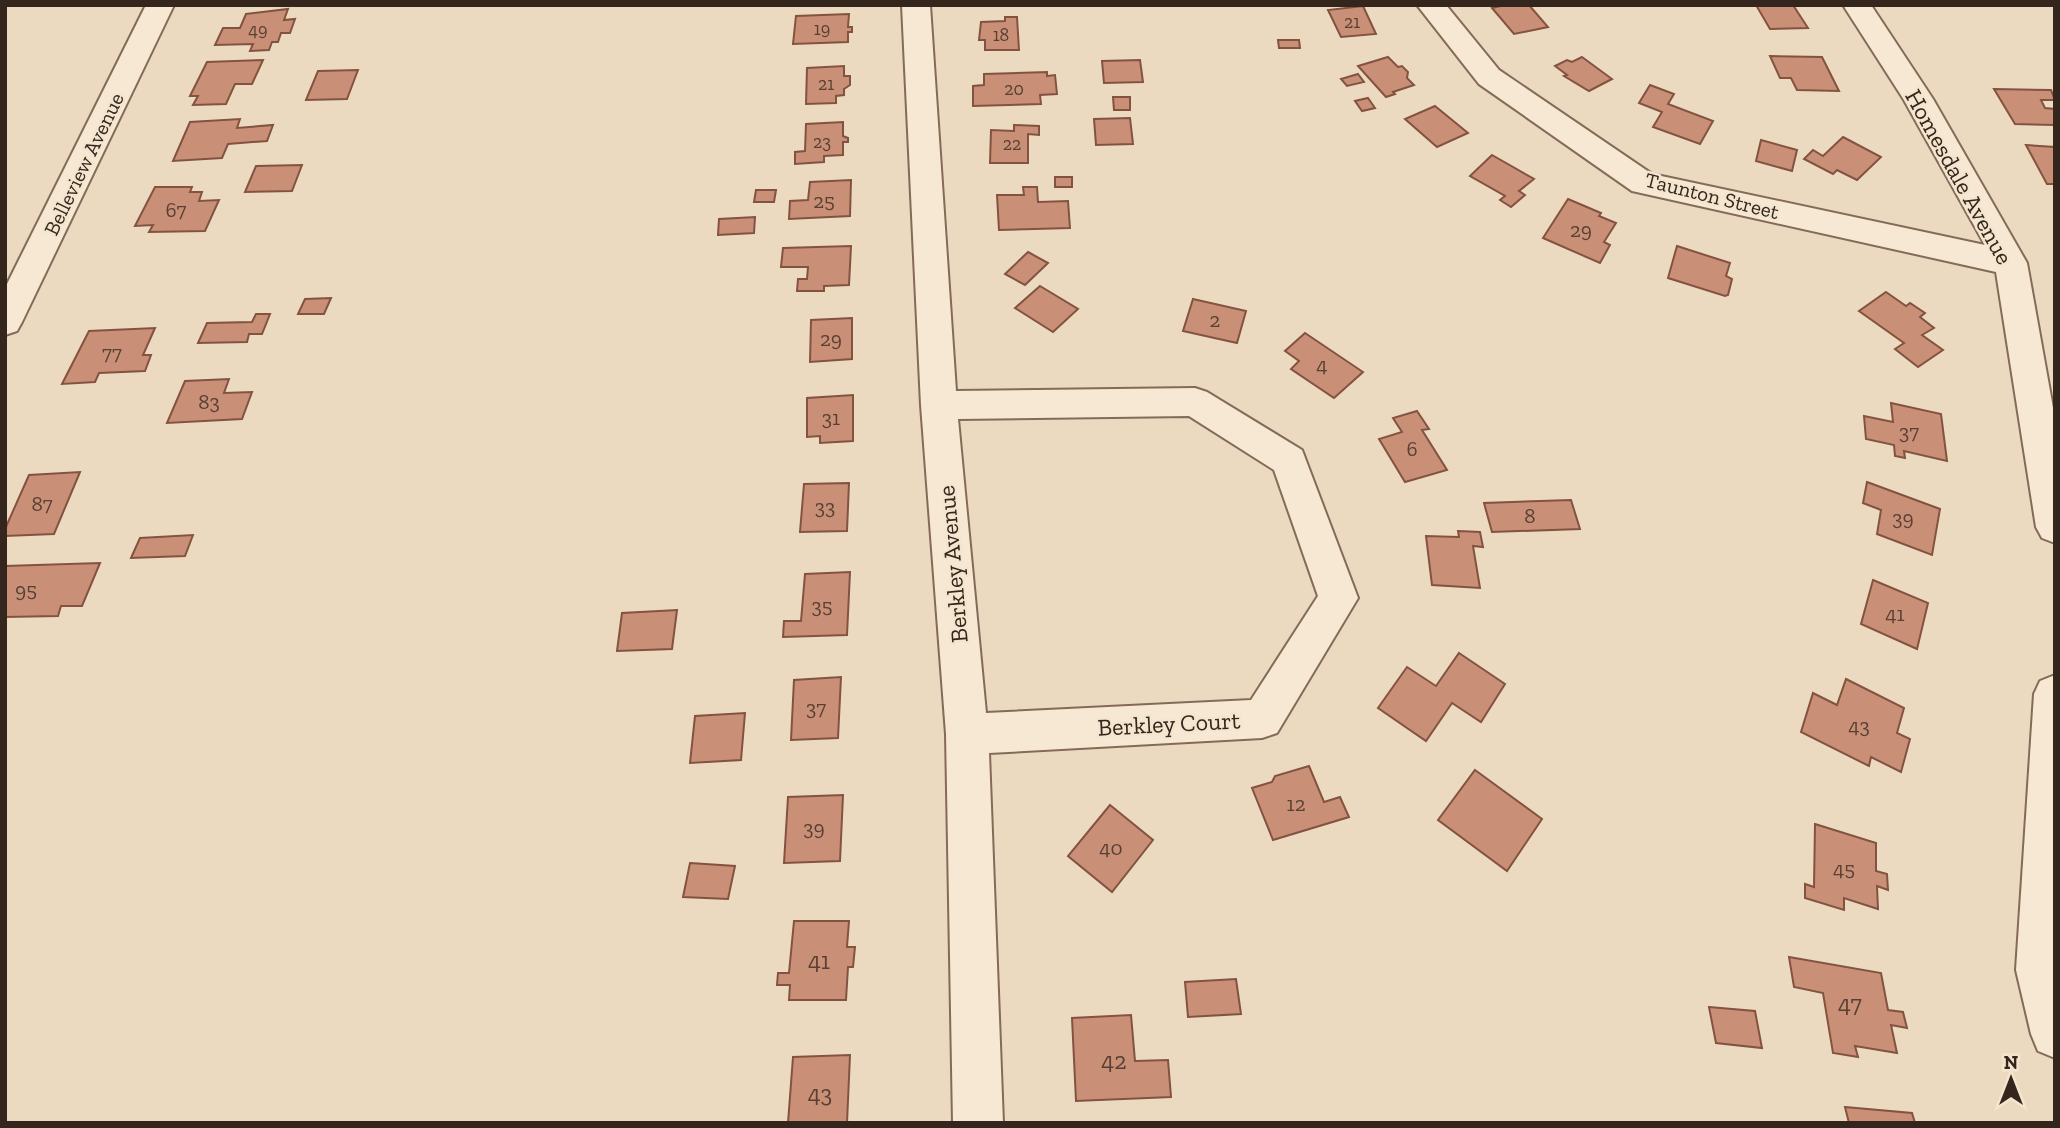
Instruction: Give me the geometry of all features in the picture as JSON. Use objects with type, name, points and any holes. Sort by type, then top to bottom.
[{"type":"street","name":"Belleview Avenue","points":[[5,322],[160,5]]},
{"type":"street","name":"Berkley Avenue","points":[[916,5],[939,405],[967,734],[978,1123]]},
{"type":"street","name":"Taunton Street","points":[[1431,5],[1489,77],[1643,183],[2011,264]]},
{"type":"street","name":"Homesdale Avenue","points":[[1857,5],[1918,99],[2011,264],[2055,527]]},
{"type":"street","name":"Berkley Court","points":[[939,405],[1195,402],[1289,461],[1338,598],[1262,719],[967,734]]},
{"type":"street","points":[[2055,694],[2039,970],[2055,1034]]},
{"type":"building","points":[[1529,5],[1548,27],[1514,34],[1492,8]]},
{"type":"building","points":[[1756,5],[1793,5],[1808,28],[1770,29]]},
{"type":"building","points":[[1363,6],[1376,34],[1341,37],[1328,10]]},
{"type":"building","points":[[288,9],[284,20],[295,19],[290,33],[281,33],[278,42],[272,42],[269,50],[250,51],[253,44],[215,45],[223,28],[240,28],[246,14]]},
{"type":"building","points":[[849,14],[848,27],[852,27],[852,32],[848,32],[848,42],[793,44],[796,16]]},
{"type":"building","points":[[1005,17],[1017,17],[1019,50],[985,50],[985,40],[979,40],[981,22],[1005,21]]},
{"type":"building","points":[[1278,40],[1299,40],[1300,48],[1279,48]]},
{"type":"building","points":[[1770,56],[1822,57],[1839,91],[1797,90],[1791,78],[1780,78]]},
{"type":"building","points":[[1388,57],[1408,72],[1407,78],[1414,85],[1386,97],[1358,66]]},
{"type":"building","points":[[1582,57],[1612,79],[1589,91],[1564,76],[1567,75],[1555,66]]},
{"type":"building","points":[[263,60],[252,84],[235,84],[226,104],[193,105],[198,96],[190,96],[207,62]]},
{"type":"building","points":[[1140,60],[1143,82],[1104,83],[1102,61]]},
{"type":"building","points":[[844,66],[844,76],[850,76],[850,85],[844,89],[844,95],[836,96],[836,103],[806,104],[807,68]]},
{"type":"building","points":[[358,70],[347,99],[306,100],[318,71]]},
{"type":"building","points":[[1047,72],[1047,76],[1055,75],[1057,94],[1040,95],[1041,104],[973,106],[973,86],[984,85],[984,74]]},
{"type":"building","points":[[1358,74],[1364,82],[1347,86],[1341,79]]},
{"type":"building","points":[[1650,85],[1674,94],[1668,104],[1713,121],[1700,144],[1653,127],[1662,112],[1639,103]]},
{"type":"building","points":[[1994,89],[2051,90],[2055,100],[2041,100],[2045,108],[2055,109],[2055,125],[2015,124]]},
{"type":"building","points":[[1113,97],[1130,97],[1130,110],[1114,110]]},
{"type":"building","points":[[1368,98],[1375,108],[1362,111],[1355,101]]},
{"type":"building","points":[[1435,106],[1468,133],[1437,147],[1405,119]]},
{"type":"building","points":[[1130,118],[1133,144],[1096,145],[1094,119]]},
{"type":"building","points":[[240,119],[237,128],[273,125],[267,141],[228,144],[222,158],[173,161],[190,122]]},
{"type":"building","points":[[843,122],[843,136],[848,138],[848,142],[843,142],[843,155],[824,156],[824,162],[795,164],[795,152],[805,151],[806,124]]},
{"type":"building","points":[[1014,125],[1039,126],[1039,135],[1028,134],[1028,163],[990,163],[991,130],[1014,131]]},
{"type":"building","points":[[1843,137],[1881,157],[1857,180],[1837,170],[1833,174],[1804,159],[1813,150],[1823,156]]},
{"type":"building","points":[[1761,140],[1797,150],[1792,171],[1756,161]]},
{"type":"building","points":[[2026,145],[2055,147],[2055,184],[2047,184]]},
{"type":"building","points":[[1492,155],[1534,179],[1519,191],[1525,195],[1511,207],[1500,200],[1505,196],[1470,176]]},
{"type":"building","points":[[302,165],[292,191],[245,192],[256,166]]},
{"type":"building","points":[[1055,177],[1072,177],[1072,187],[1055,187]]},
{"type":"building","points":[[851,180],[850,216],[789,219],[790,201],[808,200],[810,182]]},
{"type":"building","points":[[155,187],[192,187],[190,192],[202,192],[199,201],[219,200],[205,231],[149,232],[153,225],[135,226]]},
{"type":"building","points":[[1023,187],[1037,187],[1038,202],[1068,201],[1070,228],[999,230],[997,195],[1024,195]]},
{"type":"building","points":[[756,190],[776,190],[774,202],[754,202]]},
{"type":"building","points":[[1568,199],[1601,213],[1599,216],[1616,223],[1604,242],[1610,245],[1600,263],[1543,238]]},
{"type":"building","points":[[755,217],[754,233],[718,235],[719,219]]},
{"type":"building","points":[[851,246],[849,285],[824,286],[824,291],[797,291],[798,279],[807,279],[808,267],[781,267],[783,248]]},
{"type":"building","points":[[1677,246],[1730,263],[1726,276],[1732,279],[1728,295],[1668,278]]},
{"type":"building","points":[[1028,252],[1048,263],[1025,285],[1005,274]]},
{"type":"building","points":[[1040,286],[1078,309],[1053,332],[1015,308]]},
{"type":"building","points":[[1886,292],[1906,306],[1910,303],[1925,313],[1920,317],[1934,328],[1922,335],[1943,350],[1918,367],[1895,349],[1904,343],[1859,311]]},
{"type":"building","points":[[331,298],[324,314],[298,314],[305,299]]},
{"type":"building","points":[[1193,299],[1246,311],[1237,343],[1183,331]]},
{"type":"building","points":[[256,314],[270,314],[262,334],[249,334],[247,342],[198,343],[207,323],[252,322]]},
{"type":"building","points":[[852,318],[852,359],[810,362],[811,320]]},
{"type":"building","points":[[155,328],[143,355],[151,355],[145,371],[99,373],[95,382],[62,384],[89,331]]},
{"type":"building","points":[[1305,333],[1363,372],[1334,398],[1291,369],[1299,361],[1285,351]]},
{"type":"building","points":[[229,379],[224,393],[252,392],[242,419],[167,423],[185,381]]},
{"type":"building","points":[[853,395],[853,441],[820,443],[820,436],[807,437],[807,398]]},
{"type":"building","points":[[1891,403],[1941,414],[1947,461],[1904,451],[1905,458],[1895,456],[1894,445],[1866,439],[1864,416],[1893,422]]},
{"type":"building","points":[[1417,411],[1429,429],[1422,430],[1447,470],[1405,482],[1379,439],[1402,432],[1393,418]]},
{"type":"building","points":[[80,472],[54,534],[5,536],[5,529],[29,475]]},
{"type":"building","points":[[1867,482],[1940,509],[1932,555],[1877,534],[1881,510],[1863,503]]},
{"type":"building","points":[[849,483],[847,531],[800,532],[804,484]]},
{"type":"building","points":[[1571,500],[1580,529],[1492,532],[1484,503]]},
{"type":"building","points":[[1458,531],[1480,532],[1483,547],[1473,546],[1480,588],[1432,585],[1426,536],[1459,537]]},
{"type":"building","points":[[193,535],[185,556],[131,558],[140,538]]},
{"type":"building","points":[[100,563],[82,606],[61,606],[58,616],[5,617],[5,566]]},
{"type":"building","points":[[850,572],[847,635],[783,637],[784,621],[801,621],[805,574]]},
{"type":"building","points":[[1873,580],[1928,603],[1917,649],[1861,624]]},
{"type":"building","points":[[677,610],[672,649],[617,651],[622,613]]},
{"type":"building","points":[[1459,653],[1505,684],[1481,722],[1452,703],[1426,741],[1378,708],[1407,667],[1436,686]]},
{"type":"building","points":[[841,677],[838,738],[791,740],[794,680]]},
{"type":"building","points":[[1846,679],[1904,708],[1897,733],[1910,739],[1901,772],[1871,757],[1869,766],[1801,732],[1813,693],[1837,705]]},
{"type":"building","points":[[745,713],[741,760],[690,763],[695,716]]},
{"type":"building","points":[[1309,766],[1324,802],[1340,797],[1349,817],[1273,840],[1252,788],[1272,782],[1275,776]]},
{"type":"building","points":[[1475,770],[1542,819],[1507,871],[1438,820]]},
{"type":"building","points":[[843,795],[840,861],[784,863],[788,797]]},
{"type":"building","points":[[1110,805],[1153,840],[1112,892],[1068,856]]},
{"type":"building","points":[[1815,824],[1876,843],[1876,871],[1887,874],[1888,890],[1877,886],[1878,909],[1844,898],[1844,910],[1805,898],[1805,884],[1814,887]]},
{"type":"building","points":[[690,863],[735,866],[728,899],[683,897]]},
{"type":"building","points":[[794,921],[849,921],[847,947],[855,947],[853,967],[848,967],[846,1000],[789,1000],[790,985],[777,985],[778,973],[789,973]]},
{"type":"building","points":[[1789,957],[1881,973],[1888,1010],[1903,1012],[1907,1028],[1891,1025],[1897,1053],[1855,1046],[1858,1057],[1833,1053],[1823,993],[1794,987]]},
{"type":"building","points":[[1236,979],[1241,1014],[1188,1017],[1185,982]]},
{"type":"building","points":[[1709,1007],[1755,1011],[1762,1048],[1716,1043]]},
{"type":"building","points":[[1131,1015],[1135,1061],[1168,1060],[1171,1097],[1076,1101],[1072,1018]]},
{"type":"building","points":[[850,1055],[847,1123],[788,1123],[793,1057]]},
{"type":"building","points":[[1845,1107],[1912,1113],[1915,1123],[1849,1123]]}]
